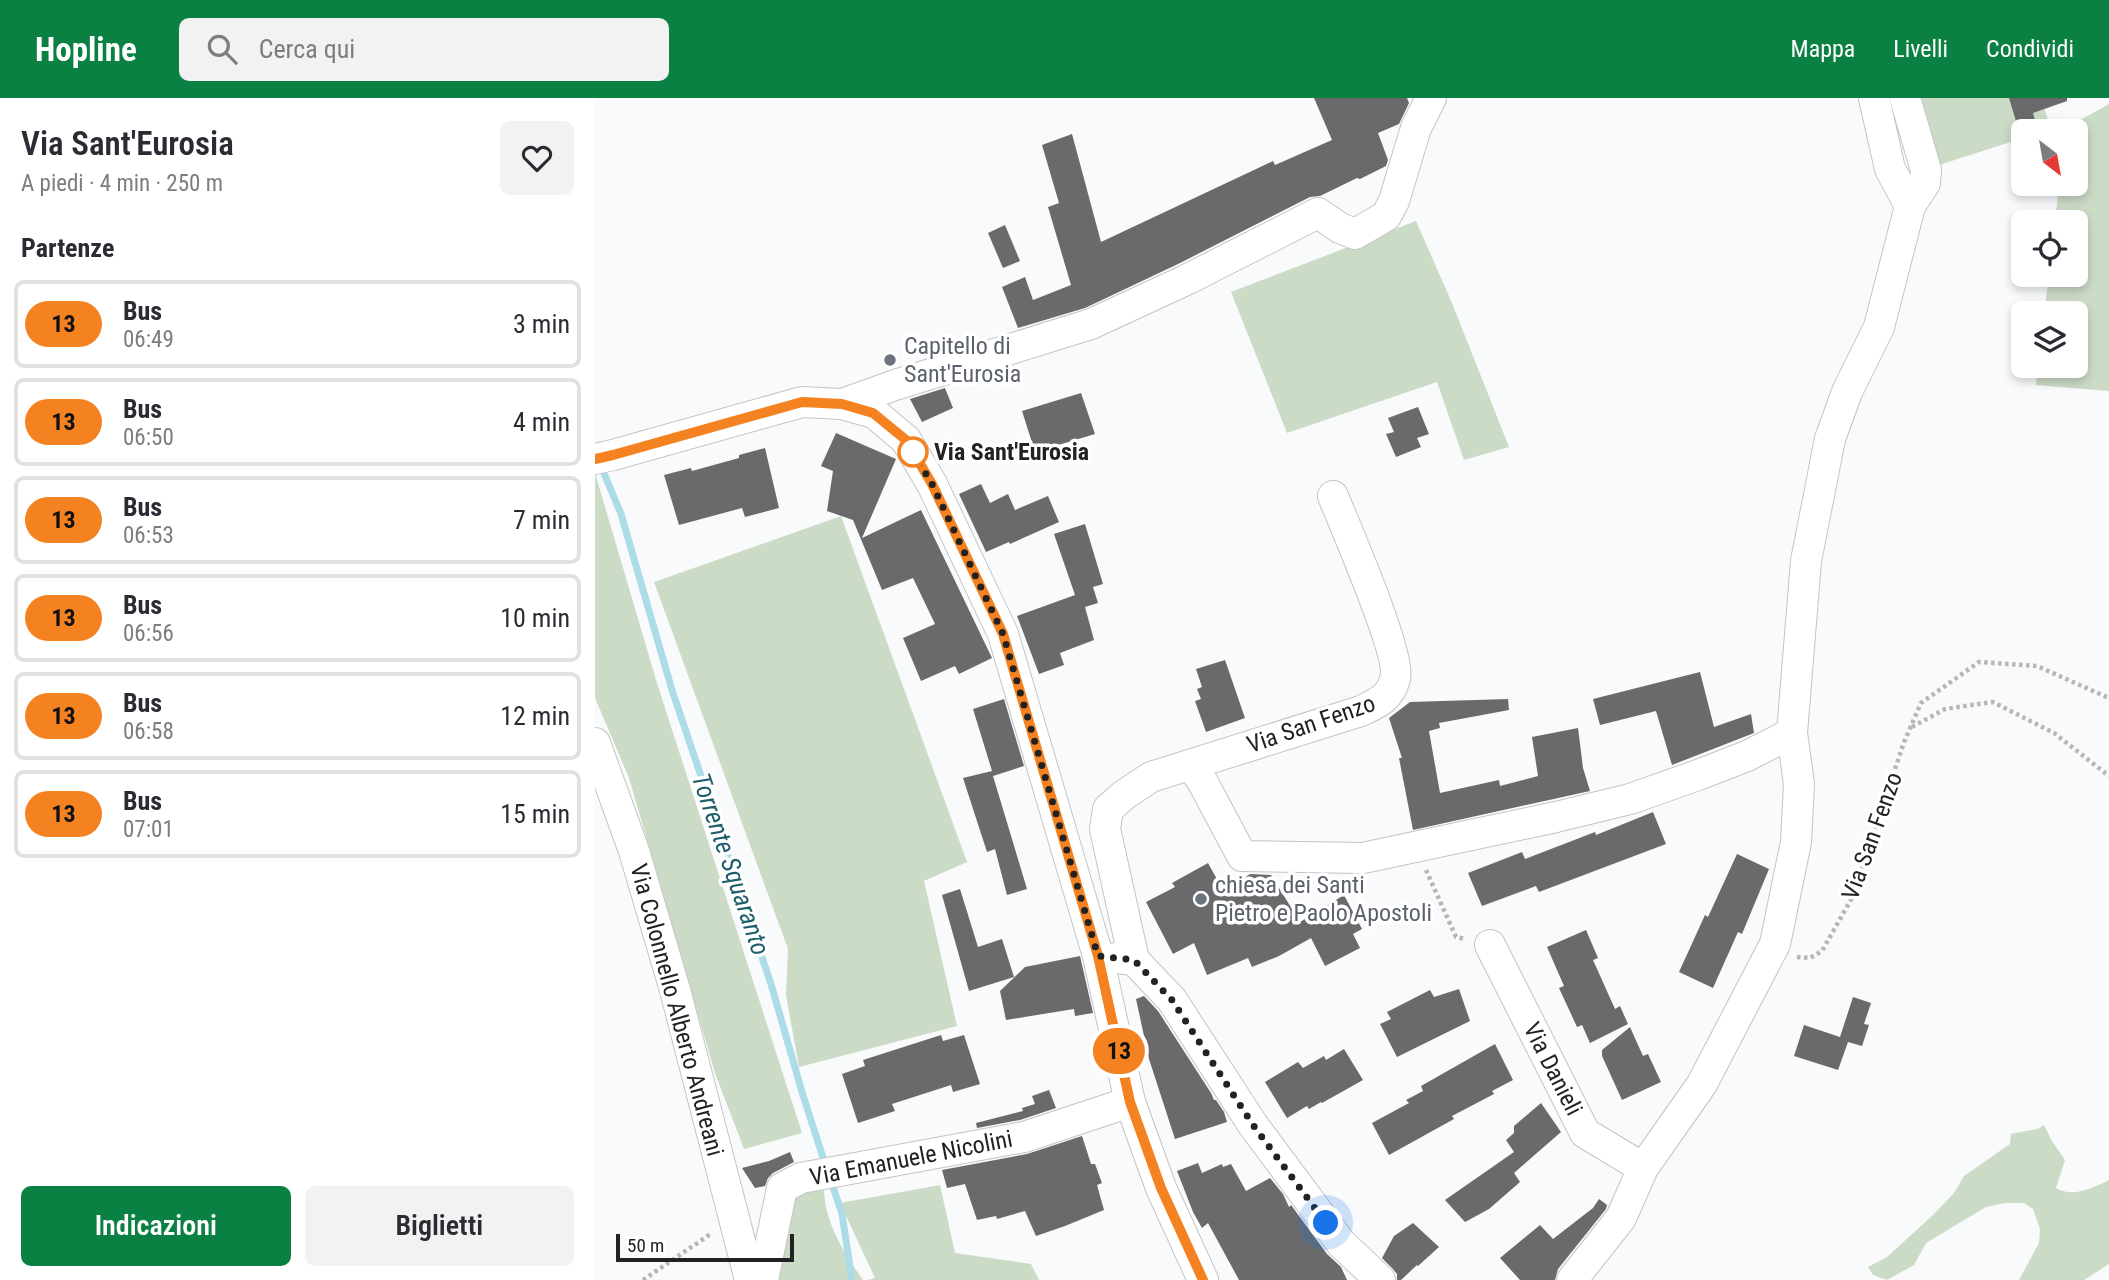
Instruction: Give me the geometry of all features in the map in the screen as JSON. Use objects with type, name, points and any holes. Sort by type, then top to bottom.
[{"type":"street","points":[[842,404],[1091,324],[1186,280],[1318,213],[1340,228],[1355,234],[1386,216],[1394,201],[1416,128],[1431,98]]},
{"type":"street","points":[[1874,98],[1890,169],[1910,206]]},
{"type":"street","points":[[1572,1280],[1621,1218],[1643,1168],[1702,1084],[1775,944],[1796,842],[1799,784],[1792,733],[1806,561],[1830,439],[1847,392],[1878,327],[1910,206],[1925,183],[1926,170],[1905,98]]},
{"type":"street","points":[[604,457],[802,402],[842,404],[873,413],[906,440],[932,484],[1003,634],[1098,956],[1130,1102],[1161,1188],[1203,1280]]},
{"type":"street","name":"Via San Fenzo","points":[[1134,960],[1105,829],[1108,809],[1151,777],[1361,711],[1385,699],[1396,677],[1387,634],[1333,496]]},
{"type":"street","points":[[1190,765],[1201,779],[1241,856],[1363,858],[1630,799],[1747,756],[1792,733]]},
{"type":"street","name":"Via Colonnello Alberto Andreani","points":[[595,743],[634,851],[667,965],[750,1280]]},
{"type":"street","name":"Via Danieli","points":[[1490,945],[1585,1133],[1643,1168]]},
{"type":"street","points":[[1098,956],[1134,960],[1172,1000],[1253,1125],[1341,1243],[1380,1280]]},
{"type":"street","name":"Via Emanuele Nicolini","points":[[763,1280],[782,1188],[801,1178],[1024,1137],[1130,1102]]},
{"type":"path","name":"Via San Fenzo","points":[[1775,944],[1803,959],[1817,956],[1822,951],[1853,896],[1921,703],[1979,663],[2037,666],[2109,698]]},
{"type":"path","points":[[1911,727],[1945,709],[1993,702],[2054,733],[2109,776]]},
{"type":"path","points":[[1416,847],[1456,937]]},
{"type":"path","points":[[643,1280],[734,1219]]},
{"type":"green space","points":[[1914,98],[2041,98],[2048,119],[2011,119],[2011,142],[1933,167]]},
{"type":"green space","points":[[2109,104],[2109,391],[2036,385],[2037,378],[2088,378],[2088,301],[2046,301],[2047,287],[2088,287],[2088,210],[2056,210],[2058,196],[2088,196],[2088,119],[2082,119]]},
{"type":"green space","points":[[1416,221],[1509,447],[1464,460],[1437,382],[1287,433],[1231,292]]},
{"type":"green space","points":[[595,473],[657,683],[802,1133],[744,1149],[715,1073],[629,778],[595,698]]},
{"type":"green space","points":[[841,516],[967,862],[924,881],[957,1026],[799,1067],[786,995],[788,949],[654,582]]},
{"type":"green space","points":[[2044,1125],[2065,1160],[2056,1188],[2076,1192],[2109,1180],[2109,1264],[2084,1280],[2019,1280],[2039,1243],[2040,1229],[2033,1209],[2024,1203],[2005,1203],[1986,1207],[1926,1243],[1914,1265],[1887,1280],[1873,1275],[1868,1267],[1887,1257],[1933,1215],[1954,1193],[1964,1176],[2010,1144],[2011,1134]]},
{"type":"green space","points":[[824,1185],[831,1223],[842,1247],[863,1280],[771,1280],[791,1193]]},
{"type":"green space","points":[[940,1185],[955,1253],[1031,1264],[1039,1280],[867,1280],[875,1278],[840,1203]]},
{"type":"building","points":[[1314,98],[1407,98],[1409,103],[1399,124],[1378,133],[1388,160],[1386,166],[1320,196],[1310,197],[1085,308],[1018,328],[1002,287],[1025,277],[1033,300],[1071,285],[1048,207],[1059,203],[1042,145],[1072,134],[1101,242],[1273,161],[1275,165],[1332,140]]},
{"type":"building","points":[[2009,98],[2067,98],[2067,101],[2033,113],[2035,119],[2015,119]]},
{"type":"building","points":[[1005,225],[1020,261],[1003,268],[988,233]]},
{"type":"building","points":[[945,388],[953,408],[922,422],[910,399]]},
{"type":"building","points":[[1081,393],[1095,434],[1035,452],[1022,411]]},
{"type":"building","points":[[1418,407],[1429,434],[1417,438],[1421,447],[1396,457],[1386,434],[1394,432],[1388,418]]},
{"type":"building","points":[[836,433],[896,459],[862,538],[921,510],[992,658],[959,674],[955,666],[921,681],[903,638],[935,624],[913,578],[882,590],[853,520],[827,511],[833,471],[821,466]]},
{"type":"building","points":[[765,448],[779,508],[745,517],[742,508],[679,525],[664,475],[691,468],[692,471]]},
{"type":"building","points":[[981,484],[990,503],[1008,494],[1015,510],[1048,496],[1059,522],[986,552],[959,494]]},
{"type":"building","points":[[1085,524],[1103,584],[1093,587],[1098,603],[1085,607],[1094,640],[1060,653],[1064,665],[1039,674],[1017,616],[1075,595],[1054,534]]},
{"type":"building","points":[[1225,660],[1245,718],[1206,732],[1195,701],[1201,699],[1197,689],[1202,687],[1196,669]]},
{"type":"building","points":[[1700,672],[1714,727],[1751,714],[1754,733],[1672,765],[1656,711],[1600,725],[1593,699]]},
{"type":"building","points":[[1004,699],[1024,766],[993,776],[1027,889],[1007,895],[995,849],[987,852],[963,778],[992,771],[973,709]]},
{"type":"building","points":[[1508,699],[1509,710],[1439,723],[1440,728],[1429,731],[1440,793],[1499,780],[1500,786],[1538,776],[1532,737],[1578,728],[1583,768],[1590,791],[1413,830],[1399,758],[1402,758],[1389,718],[1410,702]]},
{"type":"building","points":[[1653,812],[1666,844],[1539,892],[1536,886],[1482,906],[1468,873],[1522,852],[1525,859]]},
{"type":"building","points":[[1737,854],[1769,869],[1742,934],[1738,932],[1713,988],[1679,972]]},
{"type":"building","points":[[1208,863],[1224,892],[1250,874],[1271,875],[1300,922],[1344,895],[1362,929],[1353,934],[1360,948],[1325,966],[1311,938],[1252,967],[1248,958],[1207,975],[1194,943],[1173,954],[1146,902],[1175,887],[1172,883]]},
{"type":"building","points":[[960,889],[978,947],[1002,939],[1014,977],[969,991],[942,895]]},
{"type":"building","points":[[1586,930],[1598,958],[1593,960],[1615,1009],[1620,1006],[1628,1024],[1590,1043],[1582,1025],[1577,1027],[1559,988],[1564,986],[1547,947]]},
{"type":"building","points":[[1080,956],[1093,1013],[1075,1016],[1074,1009],[1006,1020],[1000,991],[1025,967]]},
{"type":"building","points":[[1459,989],[1470,1021],[1397,1057],[1380,1024],[1391,1019],[1387,1012],[1430,990],[1434,997]]},
{"type":"building","points":[[1144,996],[1158,1011],[1224,1112],[1227,1122],[1175,1139],[1149,1059],[1136,999]]},
{"type":"building","points":[[1853,997],[1871,1003],[1864,1024],[1869,1025],[1862,1046],[1848,1042],[1838,1070],[1794,1056],[1804,1025],[1840,1037]]},
{"type":"building","points":[[1630,1027],[1643,1056],[1648,1054],[1661,1082],[1622,1100],[1602,1056],[1602,1050]]},
{"type":"building","points":[[941,1035],[943,1041],[964,1035],[980,1084],[953,1092],[951,1085],[892,1104],[895,1111],[858,1123],[842,1074],[865,1066],[863,1060]]},
{"type":"building","points":[[1495,1044],[1513,1080],[1492,1091],[1494,1094],[1452,1116],[1454,1119],[1389,1155],[1372,1123],[1409,1103],[1406,1100],[1423,1091],[1421,1086]]},
{"type":"building","points":[[1344,1049],[1363,1080],[1322,1103],[1309,1109],[1307,1106],[1287,1118],[1265,1082],[1298,1062],[1303,1068],[1324,1056],[1326,1060]]},
{"type":"building","points":[[1049,1090],[1056,1108],[1020,1120],[977,1128],[976,1123],[1023,1111],[1022,1108],[1035,1104],[1032,1096]]},
{"type":"building","points":[[1541,1103],[1561,1132],[1514,1173],[1520,1182],[1489,1209],[1465,1222],[1445,1200],[1514,1152],[1506,1140],[1514,1133],[1514,1126]]},
{"type":"building","points":[[1082,1136],[1091,1164],[1095,1164],[1102,1183],[1097,1185],[1104,1210],[1065,1226],[1036,1236],[1025,1211],[997,1219],[996,1216],[977,1220],[965,1184],[947,1188],[942,1170],[1027,1154]]},
{"type":"building","points":[[790,1152],[794,1162],[773,1173],[765,1186],[755,1188],[742,1168],[769,1161]]},
{"type":"building","points":[[1198,1163],[1202,1173],[1222,1164],[1223,1167],[1231,1164],[1246,1191],[1270,1178],[1283,1194],[1289,1207],[1291,1205],[1327,1254],[1341,1267],[1347,1280],[1239,1280],[1208,1223],[1202,1228],[1177,1171]]},
{"type":"building","points":[[1599,1199],[1607,1205],[1606,1209],[1558,1269],[1555,1280],[1520,1280],[1500,1258],[1540,1225],[1553,1239],[1593,1208]]},
{"type":"building","points":[[1413,1223],[1439,1247],[1401,1280],[1397,1280],[1397,1274],[1382,1258],[1394,1236]]},
{"type":"waterway","name":"Torrente Squaranto","points":[[601,466],[621,514],[672,690],[771,984],[826,1167]]},
{"type":"waterway","name":"Torrente Squaranto","points":[[830,1178],[842,1214],[852,1280]]},
{"type":"bus line","name":"13","points":[[595,459],[802,402],[842,404],[873,413],[906,440],[932,484],[1003,634],[1098,956],[1130,1102],[1161,1188],[1203,1280]]},
{"type":"place","name":"Capitello di Sant'Eurosia","points":[[890,360]]},
{"type":"place","name":"Via Sant'Eurosia","points":[[913,452]]},
{"type":"place","name":"chiesa dei Santi Pietro e Paolo Apostoli","points":[[1201,899]]},
{"type":"route","points":[[913,452],[932,484],[1003,634],[1098,956],[1134,960],[1172,1000],[1253,1125],[1326,1223]]}]
